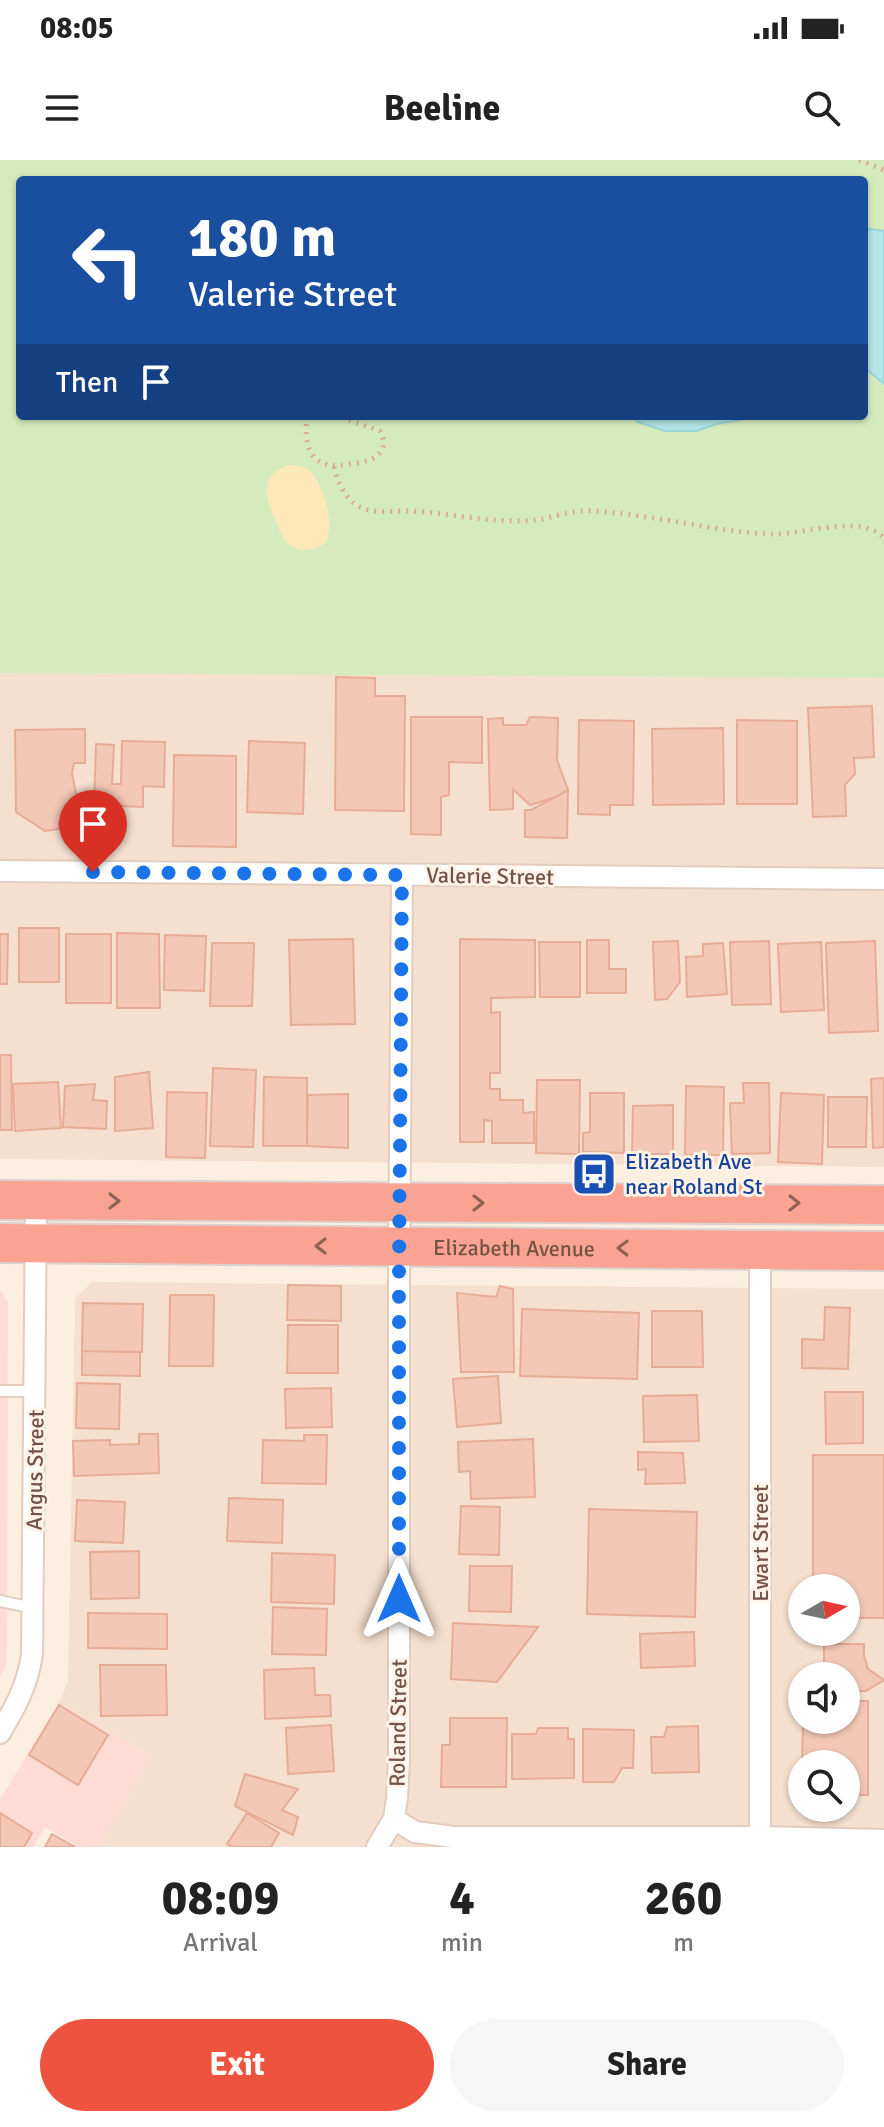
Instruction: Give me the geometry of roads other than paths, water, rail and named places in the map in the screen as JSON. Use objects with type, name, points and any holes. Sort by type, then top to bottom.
[{"type":"highway","name":"Elizabeth Avenue","points":[[18,1201],[884,1205]]},
{"type":"highway","name":"Elizabeth Avenue","points":[[18,1244],[884,1251]]},
{"type":"street","name":"Valerie Street","points":[[0,871],[884,879]]},
{"type":"street","name":"Roland Street","points":[[377,1847],[394,1819],[399,1759],[402,875]]},
{"type":"street","name":"Angus Street","points":[[1,1729],[20,1698],[32,1655],[36,1391],[18,1244],[18,1201]]},
{"type":"street","name":"Ewart Street","points":[[760,1250],[760,1837]]},
{"type":"street","points":[[394,1819],[406,1828],[426,1834],[498,1842],[760,1837],[884,1840]]},
{"type":"lane","points":[[0,1391],[36,1391]]},
{"type":"lane","points":[[0,1601],[33,1608]]},
{"type":"water","points":[[868,229],[884,231],[884,384],[868,370]]},
{"type":"water","points":[[636,420],[739,420],[696,431],[665,431]]},
{"type":"place","name":"Elizabeth Ave near Roland St","points":[[594,1174]]}]
